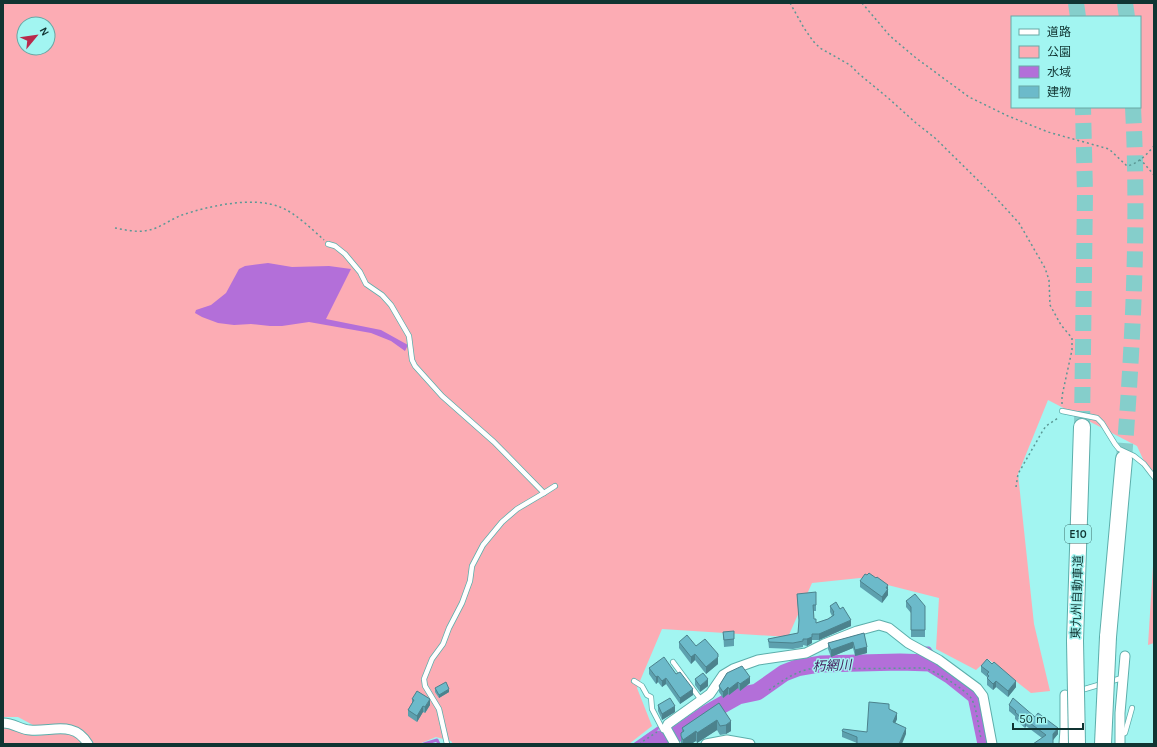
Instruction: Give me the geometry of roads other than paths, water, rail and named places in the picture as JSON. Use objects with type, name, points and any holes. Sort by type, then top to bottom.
[{"type":"highway","name":"東九州自動車道","points":[[1077,744],[1075,641],[1082,427]]},
{"type":"highway","points":[[1104,744],[1108,637],[1124,459]]},
{"type":"street","points":[[667,733],[666,728],[668,724],[700,699],[710,694],[723,675],[733,669],[758,660],[806,654],[824,644],[856,631],[879,625],[889,628],[908,643],[939,660],[977,688],[983,696],[992,744]]},
{"type":"street","points":[[1120,744],[1120,713],[1125,656]]},
{"type":"street","points":[[1064,744],[1065,695]]},
{"type":"street","points":[[3,723],[11,723],[30,730],[61,728],[75,731],[88,744]]},
{"type":"street","points":[[706,744],[727,740],[750,744]]},
{"type":"lane","points":[[328,244],[335,246],[345,254],[360,272],[366,284],[382,295],[391,306],[409,336],[412,360],[415,366],[442,396],[494,442],[544,493]]},
{"type":"lane","points":[[1062,411],[1097,418],[1119,449],[1134,456],[1154,477]]},
{"type":"lane","points":[[447,744],[439,710],[426,686],[424,678],[432,659],[442,644],[462,603],[470,581],[472,566],[483,545],[492,532],[517,509],[555,486]]},
{"type":"lane","points":[[673,662],[700,699]]},
{"type":"lane","points":[[1065,695],[1122,678]]},
{"type":"lane","points":[[634,681],[642,686],[647,695],[651,697],[652,709],[667,733]]},
{"type":"lane","points":[[1120,734],[1125,733],[1132,708]]},
{"type":"water","points":[[268,263],[292,267],[329,266],[351,269],[326,319],[381,330],[408,345],[405,351],[391,341],[371,333],[309,322],[282,326],[251,324],[234,325],[218,323],[195,313],[196,310],[211,305],[226,293],[239,269],[245,266]]},
{"type":"waterway","points":[[923,648],[929,648],[933,653]]},
{"type":"waterway","name":"朽網川","points":[[648,744],[655,739],[665,739],[679,733],[706,714],[738,696],[757,692],[784,673],[797,668],[820,664],[900,662],[930,663],[951,676],[976,696],[986,744]]},
{"type":"waterway","points":[[635,744],[661,726]]},
{"type":"waterway","points":[[424,744],[437,740],[439,744]]},
{"type":"tunnel","points":[[1076,3],[1078,16]]},
{"type":"tunnel","points":[[1125,3],[1127,16]]},
{"type":"tunnel","points":[[1082,427],[1085,193],[1083,108]]},
{"type":"tunnel","points":[[1124,459],[1134,283],[1135,151],[1133,108]]}]
